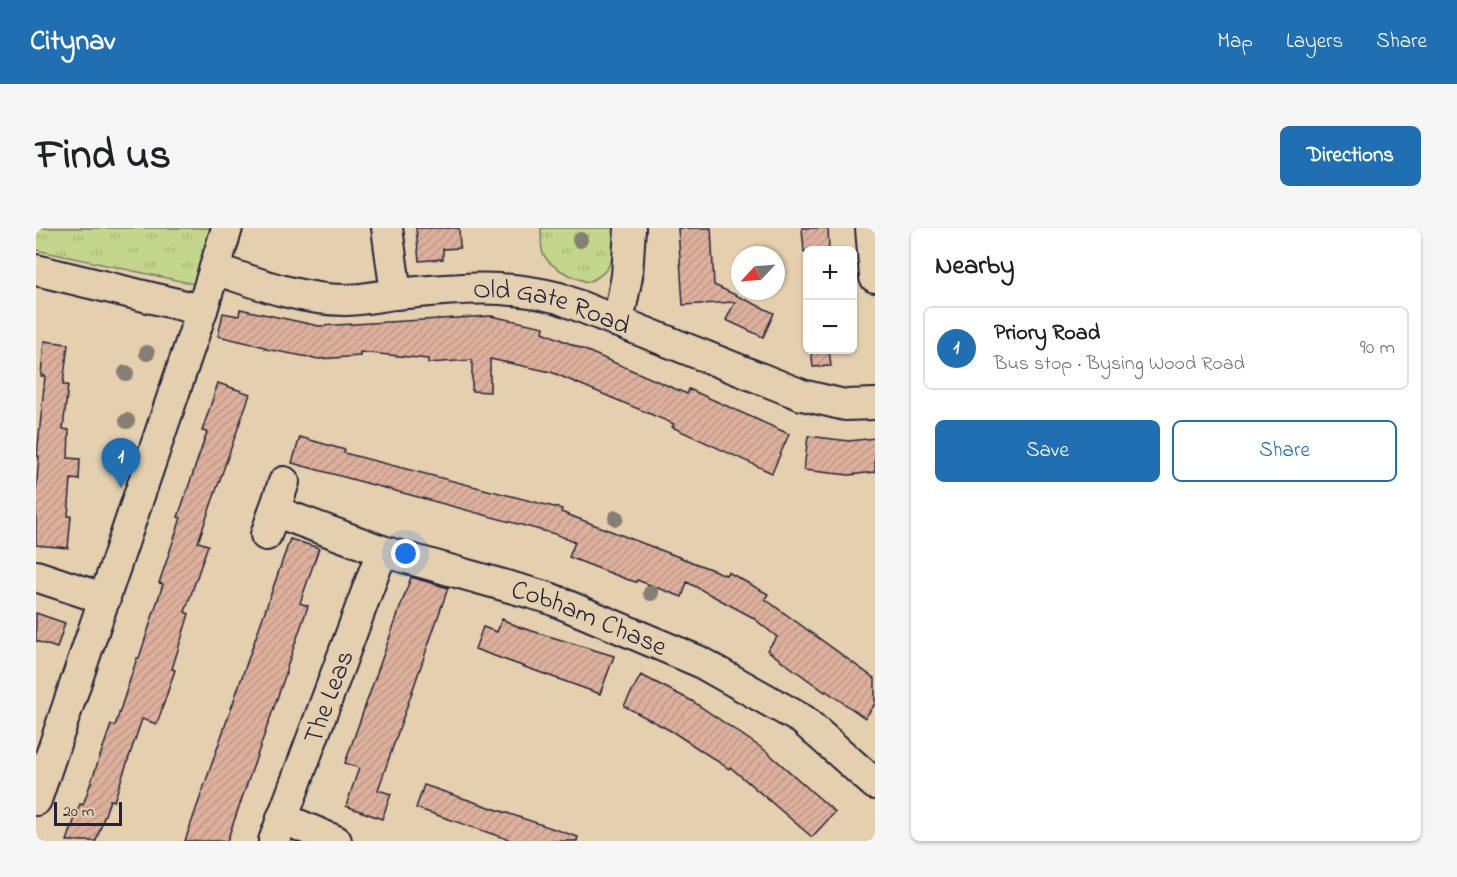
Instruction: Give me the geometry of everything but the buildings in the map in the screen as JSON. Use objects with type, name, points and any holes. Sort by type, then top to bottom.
[{"type":"street","points":[[36,800],[202,310],[227,228]]},
{"type":"street","points":[[387,228],[396,294]]},
{"type":"street","points":[[618,322],[627,276],[630,228]]},
{"type":"street","points":[[871,228],[875,277]]},
{"type":"street","name":"Old Gate Road","points":[[215,269],[303,295],[345,300],[485,287],[534,291],[559,298],[802,395],[845,405],[875,404]]},
{"type":"street","points":[[36,270],[202,310]]},
{"type":"street","name":"Cobham Chase","points":[[284,483],[270,523],[382,550],[549,598],[698,661],[803,720],[875,784]]},
{"type":"street","name":"The Leas","points":[[278,830],[382,550]]},
{"type":"street","points":[[36,576],[105,599]]},
{"type":"street","points":[[278,830],[336,841]]},
{"type":"green space","points":[[36,228],[213,228],[194,284],[36,250]]},
{"type":"green space","points":[[541,228],[615,228],[613,254],[608,268],[587,282],[562,271],[550,263],[543,253]]},
{"type":"place","name":"Priory Road","points":[[121,488]]}]
